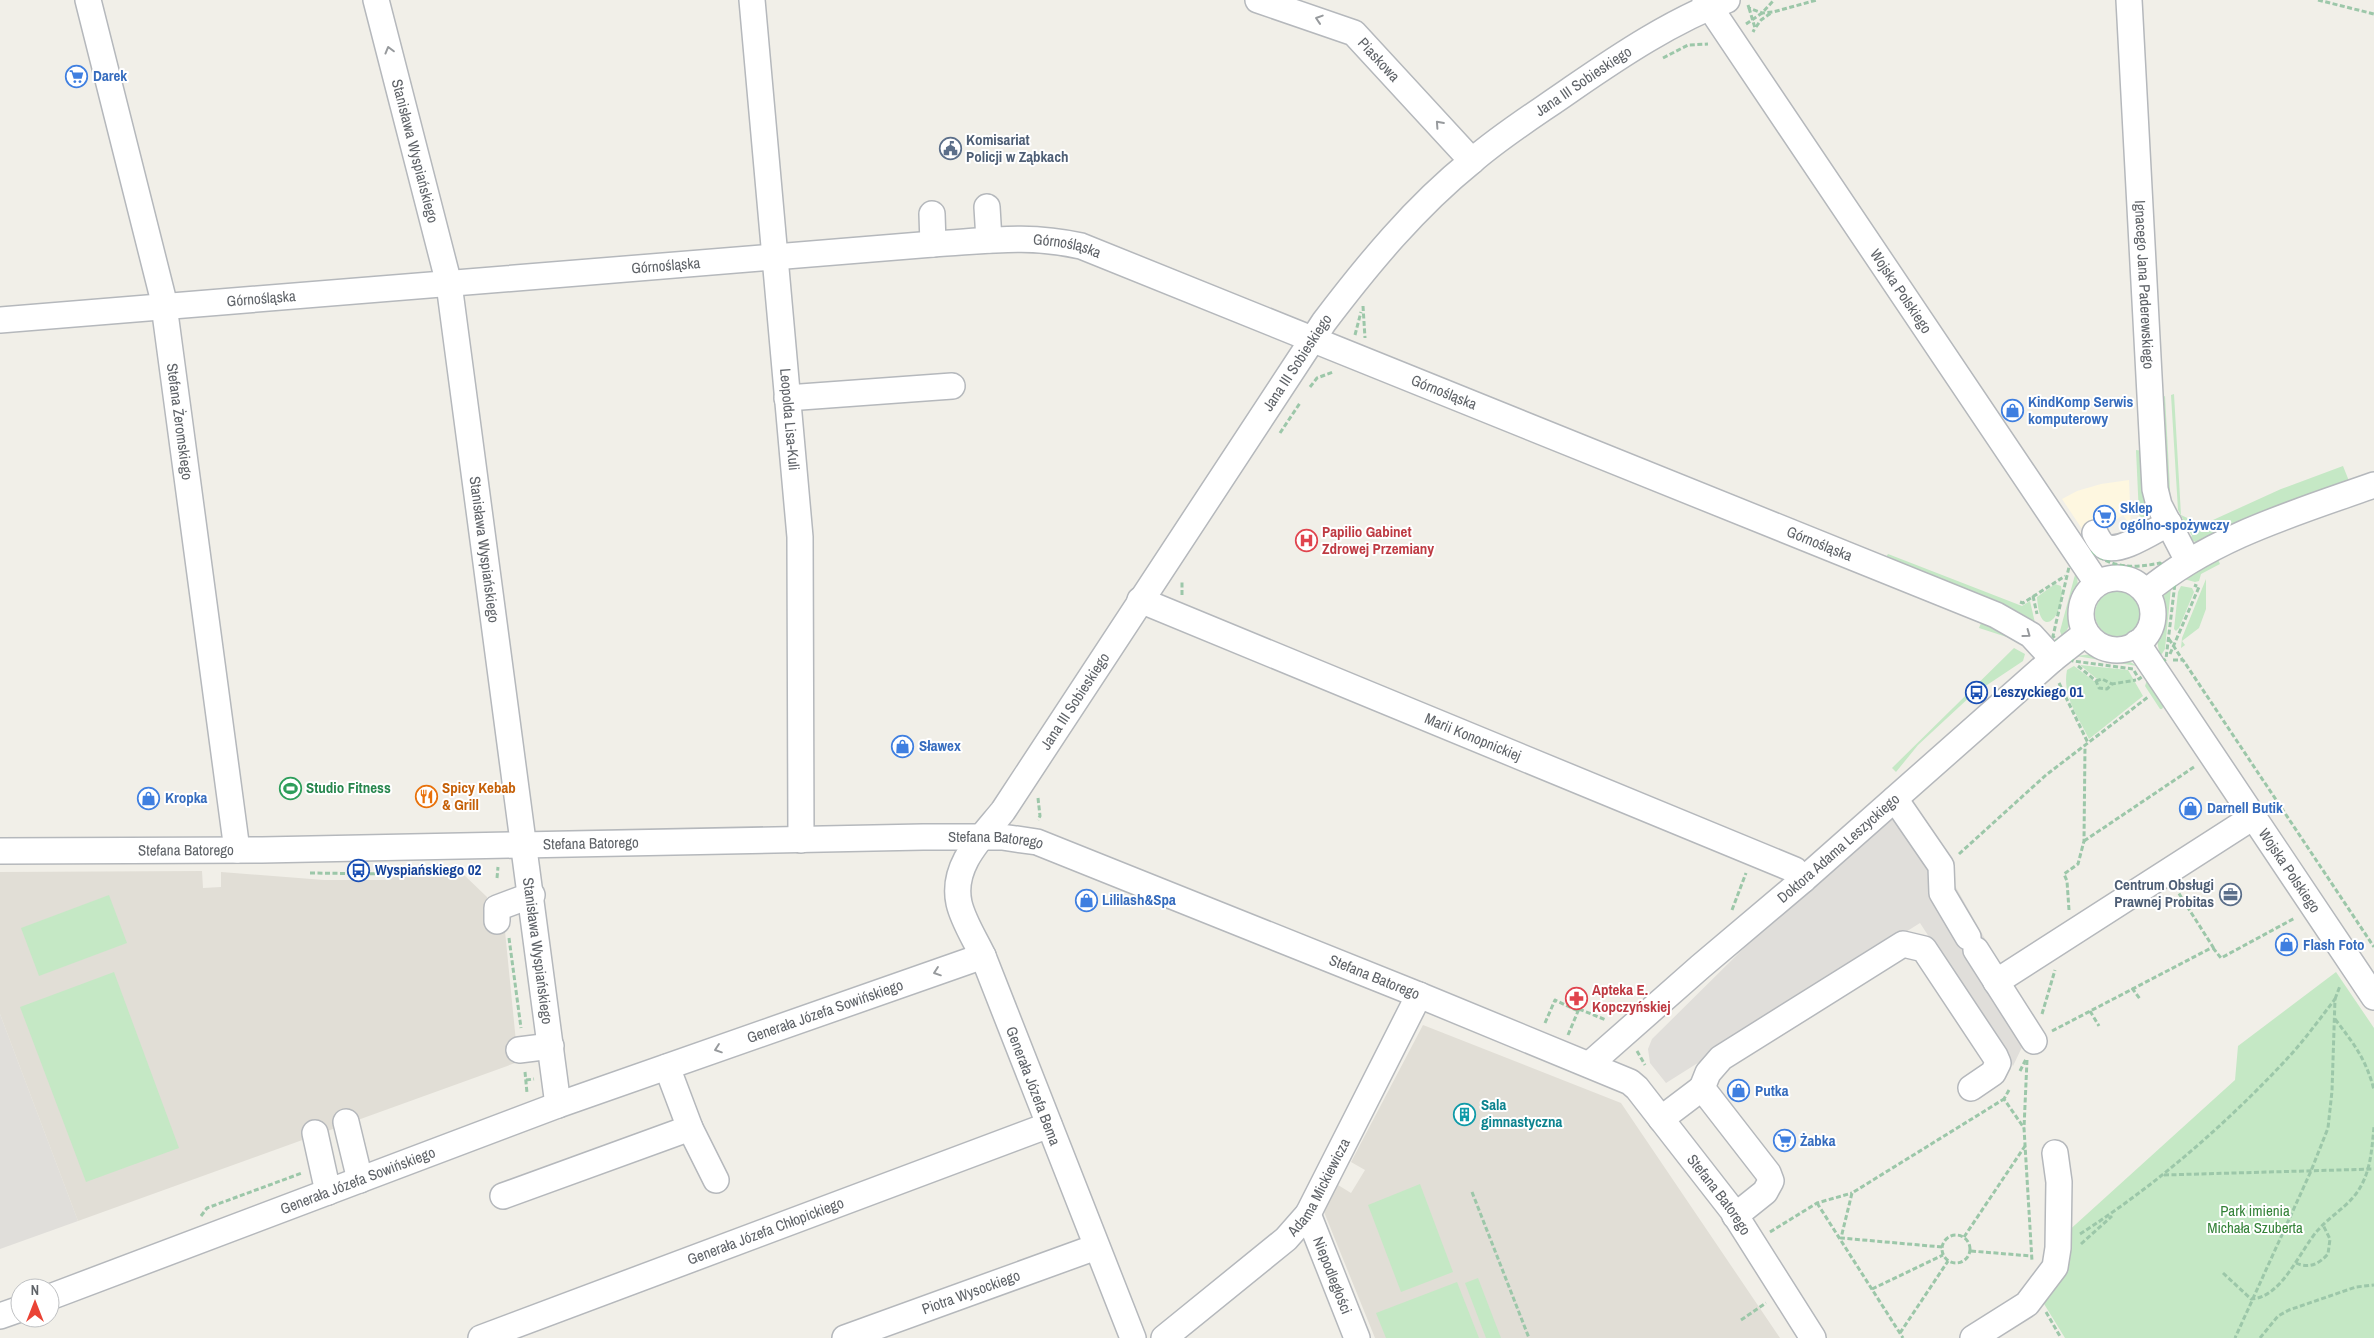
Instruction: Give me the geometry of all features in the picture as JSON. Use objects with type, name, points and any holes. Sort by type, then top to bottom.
[{"type":"street","name":"Stefana Żeromskiego","points":[[88,0],[165,308],[237,850]]},
{"type":"street","name":"Stanisława Wyspiańskiego","points":[[376,0],[449,284],[532,896],[558,1105]]},
{"type":"street","name":"Leopolda Lisa-Kuli","points":[[752,0],[800,537],[801,840]]},
{"type":"street","name":"Piaskowa","points":[[1258,0],[1354,32],[1472,160]]},
{"type":"street","name":"Ignacego Jana Paderewskiego","points":[[2128,0],[2155,489],[2156,497],[2168,523],[2180,577]]},
{"type":"street","name":"Jana III Sobieskiego","points":[[982,837],[1003,811],[1313,339],[1367,266],[1418,211],[1472,160],[1623,54],[1723,4]]},
{"type":"street","name":"Wojska Polskiego","points":[[1723,4],[2097,584]]},
{"type":"street","points":[[987,207],[990,240]]},
{"type":"street","points":[[932,214],[933,244]]},
{"type":"street","name":"Górnośląska","points":[[0,320],[933,244],[1038,238],[1081,246],[1996,615],[2031,636],[2062,662]]},
{"type":"street","points":[[787,398],[952,386]]},
{"type":"street","points":[[2146,592],[2180,577],[2269,521],[2374,485]]},
{"type":"street","points":[[2095,533],[2103,546],[2112,548],[2122,547],[2168,523]]},
{"type":"street","points":[[2107,579],[2129,579],[2146,592],[2153,606],[2153,622],[2146,636],[2138,643],[2124,649],[2107,648],[2092,639],[2086,632],[2081,615],[2083,603],[2088,592],[2097,584],[2107,579]]},
{"type":"street","name":"Marii Konopnickiej","points":[[1140,600],[1795,870],[1803,880]]},
{"type":"street","name":"Doktora Adama Leszyckiego","points":[[1590,1064],[1611,1027],[1803,880],[1895,799],[2062,662],[2086,632]]},
{"type":"street","name":"Wojska Polskiego","points":[[2138,643],[2153,669],[2374,997]]},
{"type":"street","points":[[1895,799],[1941,866],[1942,893],[1972,944],[1996,982],[2037,1031]]},
{"type":"street","points":[[1996,982],[2253,817]]},
{"type":"street","name":"Stefana Batorego","points":[[0,851],[237,850],[525,845],[747,850],[801,840],[1002,836],[1037,842],[1420,994],[1630,1082],[1742,1210],[1813,1338]]},
{"type":"street","name":"Generała Józefa Bema","points":[[982,837],[966,858],[960,872],[959,903],[983,956],[1133,1338]]},
{"type":"street","points":[[503,929],[498,908],[532,896]]},
{"type":"street","points":[[1661,1119],[1702,1088],[1708,1073],[1721,1058],[1903,944],[1924,950],[1995,1056],[1998,1063],[1993,1073],[1971,1088]]},
{"type":"street","name":"Generała Józefa Sowińskiego","points":[[60,1293],[558,1105],[983,956]]},
{"type":"street","name":"Adama Mickiewicza","points":[[1164,1338],[1286,1239],[1308,1214],[1420,994]]},
{"type":"street","points":[[521,1050],[550,1046]]},
{"type":"street","points":[[667,1067],[690,1128],[716,1180]]},
{"type":"street","points":[[1702,1088],[1768,1173],[1771,1181],[1765,1192],[1742,1210]]},
{"type":"street","points":[[346,1122],[360,1180]]},
{"type":"street","name":"Generała Józefa Chłopickiego","points":[[481,1338],[1049,1125]]},
{"type":"street","points":[[503,1196],[690,1128]]},
{"type":"street","points":[[315,1133],[328,1192]]},
{"type":"street","points":[[1973,1338],[2027,1304],[2057,1258],[2058,1182],[2054,1153]]},
{"type":"street","name":"Niepodległości","points":[[1308,1214],[1357,1338]]},
{"type":"street","name":"Piotra Wysockiego","points":[[845,1338],[1096,1247]]},
{"type":"path","points":[[1723,4],[1746,0]]},
{"type":"path","points":[[1762,14],[1774,0]]},
{"type":"path","points":[[1723,4],[1762,14],[1817,0]]},
{"type":"path","points":[[2318,0],[2374,14]]},
{"type":"path","points":[[1723,4],[1755,28]]},
{"type":"path","points":[[1747,36],[1761,20],[1773,12]]},
{"type":"path","points":[[1655,63],[1694,43],[1713,44]]},
{"type":"path","points":[[1363,306],[1369,298]]},
{"type":"path","points":[[2037,1031],[2065,938],[2070,903],[2067,881],[2064,874],[2078,864],[2084,842],[2087,744],[2053,636],[2070,567],[2093,552],[2109,562],[2131,568],[2160,563],[2199,587],[2174,647],[2153,669],[2133,669],[2062,662]]},
{"type":"path","points":[[2153,669],[2169,639],[2180,577]]},
{"type":"path","points":[[2169,639],[2374,947]]},
{"type":"path","points":[[2096,680],[2097,686],[2101,689],[2107,689],[2112,684],[2183,660]]},
{"type":"path","points":[[2062,662],[2096,680],[2102,679],[2112,684]]},
{"type":"path","points":[[1958,855],[2046,775],[2148,696]]},
{"type":"path","points":[[2084,842],[2194,767]]},
{"type":"path","points":[[1031,797],[1037,794],[1040,816],[1036,825]]},
{"type":"path","points":[[1032,818],[1045,823]]},
{"type":"path","points":[[2176,888],[2221,958],[2295,918]]},
{"type":"path","points":[[503,929],[530,1116]]},
{"type":"path","points":[[2037,1031],[2090,1011],[2213,948]]},
{"type":"path","points":[[2132,988],[2140,999]]},
{"type":"path","points":[[2057,1258],[2164,1175],[2285,1060],[2335,999],[2332,1091],[2328,1128],[2311,1171],[2251,1299],[2235,1338]]},
{"type":"path","points":[[1539,1024],[1544,1026],[1555,1000],[1611,1027],[1637,1051],[1647,1068]]},
{"type":"path","points":[[1568,1035],[1581,1004]]},
{"type":"path","points":[[2090,1011],[2099,1026]]},
{"type":"path","points":[[2335,1019],[2368,1067],[2374,1090]]},
{"type":"path","points":[[1560,1032],[1575,1037]]},
{"type":"path","points":[[2018,1075],[2027,1059],[2024,1128],[2031,1256],[2037,1290]]},
{"type":"path","points":[[1769,1233],[1817,1203],[1852,1193],[2004,1099],[2013,1083]]},
{"type":"path","points":[[2004,1099],[2024,1128]]},
{"type":"path","points":[[2251,1299],[2265,1296],[2296,1263],[2323,1225],[2353,1199],[2362,1186],[2368,1169],[2374,1126]]},
{"type":"path","points":[[1964,1237],[2025,1146]]},
{"type":"path","points":[[2164,1175],[2374,1169]]},
{"type":"path","points":[[1472,1192],[1529,1338]]},
{"type":"path","points":[[1841,1238],[1852,1193]]},
{"type":"path","points":[[1817,1203],[1903,1338]]},
{"type":"path","points":[[2057,1258],[2120,1209]]},
{"type":"path","points":[[1742,1210],[1769,1233],[1774,1241]]},
{"type":"path","points":[[2296,1263],[2304,1266],[2314,1265],[2328,1254],[2330,1239],[2323,1225]]},
{"type":"path","points":[[1953,1234],[1968,1240],[1971,1251],[1965,1260],[1960,1263],[1948,1261],[1943,1254],[1942,1247],[1947,1237],[1953,1234]]},
{"type":"path","points":[[1841,1238],[1942,1247]]},
{"type":"path","points":[[1971,1251],[2031,1256]]},
{"type":"path","points":[[1872,1289],[1943,1254]]},
{"type":"path","points":[[1900,1333],[1948,1261]]},
{"type":"path","points":[[2223,1273],[2251,1299]]},
{"type":"path","points":[[2260,1338],[2278,1316],[2289,1310],[2356,1287],[2374,1285]]},
{"type":"path","points":[[1741,1320],[1767,1302]]},
{"type":"shaded area","points":[[2129,480],[2131,527],[2123,515],[2088,538],[2062,499],[2077,491],[2101,484]]},
{"type":"shaded area","points":[[1905,797],[2033,1024],[2013,1066],[1920,923],[1666,1083],[1650,1063],[1648,1049],[1652,1039],[1744,948]]},
{"type":"shaded area","points":[[202,871],[203,888],[221,887],[221,872],[324,880],[384,880],[404,874],[462,873],[487,897],[491,922],[504,921],[518,1062],[78,1221],[0,1014],[0,872]]},
{"type":"shaded area","points":[[0,1014],[78,1221],[0,1249]]},
{"type":"shaded area","points":[[1423,1025],[1621,1103],[1780,1338],[1375,1338],[1324,1212],[1338,1185],[1351,1193],[1365,1170],[1351,1162]]},
{"type":"green space","points":[[2174,394],[2181,515],[2202,525],[2281,489],[2343,466],[2349,481],[2198,543],[2188,539],[2192,536],[2178,510],[2171,395]]},
{"type":"green space","points":[[2165,396],[2171,508],[2167,500],[2158,399]]},
{"type":"green space","points":[[2136,450],[2143,451],[2149,512],[2148,518],[2144,520],[2139,515]]},
{"type":"green space","points":[[1888,554],[2022,606],[2030,601],[2035,623],[2032,628],[1884,560]]},
{"type":"green space","points":[[2217,557],[2220,564],[2201,574],[2199,581],[2195,582],[2180,578]]},
{"type":"green space","points":[[2076,571],[2078,586],[2073,615],[2062,637],[2060,631]]},
{"type":"green space","points":[[2206,579],[2206,609],[2199,628],[2182,641],[2185,645],[2181,648],[2182,638]]},
{"type":"green space","points":[[2055,584],[2061,586],[2062,596],[2057,614],[2052,620],[2047,622],[2043,620],[2039,612],[2037,597]]},
{"type":"green space","points":[[2181,586],[2192,588],[2194,592],[2176,631],[2174,629],[2178,592]]},
{"type":"green space","points":[[2171,588],[2165,649],[2160,657],[2157,640],[2161,625],[2163,600],[2165,592]]},
{"type":"green space","points":[[2114,591],[2122,591],[2131,595],[2137,601],[2141,614],[2137,627],[2131,633],[2122,637],[2114,637],[2105,633],[2099,627],[2095,618],[2095,610],[2099,601],[2105,595]]},
{"type":"green space","points":[[1985,621],[2016,640],[1979,628],[1981,623]]},
{"type":"green space","points":[[2014,648],[2025,654],[2023,661],[1981,689],[1979,688],[1972,692],[1973,694],[1918,745],[1896,772],[1892,768]]},
{"type":"green space","points":[[2093,654],[2127,660],[2137,666],[2076,656]]},
{"type":"green space","points":[[2080,665],[2128,670],[2143,696],[2089,739],[2072,706],[2067,689],[2067,670],[2074,666],[2094,681],[2097,679]]},
{"type":"green space","points":[[2147,680],[2165,704],[2162,709],[2160,709],[2145,686]]},
{"type":"green space","points":[[109,895],[127,943],[39,976],[21,928]]},
{"type":"green space","points":[[114,972],[179,1148],[86,1182],[20,1007]]},
{"type":"green space","name":"Park imienia Michała Szuberta","points":[[2336,972],[2374,1028],[2374,1338],[2065,1338],[2041,1299],[2065,1234],[2235,1080],[2238,1046]]},
{"type":"green space","points":[[1420,1184],[1453,1272],[1401,1292],[1368,1205]]},
{"type":"green space","points":[[1478,1278],[1501,1338],[1486,1338],[1465,1283]]},
{"type":"green space","points":[[1457,1282],[1479,1338],[1386,1338],[1376,1313]]},
{"type":"place","name":"Darek","points":[[77,76]]},
{"type":"place","name":"Komisariat Policji w Ząbkach","points":[[950,149]]},
{"type":"place","name":"KindKomp Serwis komputerowy","points":[[2012,411]]},
{"type":"place","name":"Sklep ogólno-spożywczy","points":[[2104,517]]},
{"type":"place","name":"Papilio Gabinet Zdrowej Przemiany","points":[[1306,541]]},
{"type":"place","name":"Leszyckiego 01","points":[[1977,692]]},
{"type":"place","name":"Sławex","points":[[903,746]]},
{"type":"place","name":"Studio Fitness","points":[[290,788]]},
{"type":"place","name":"Spicy Kebab & Grill","points":[[426,797]]},
{"type":"place","name":"Kropka","points":[[149,798]]},
{"type":"place","name":"Darnell Butik","points":[[2191,808]]},
{"type":"place","name":"Wyspiańskiego 02","points":[[359,870]]},
{"type":"place","name":"Centrum Obsługi Prawnej Probitas","points":[[2230,894]]},
{"type":"place","name":"Lililash&Spa","points":[[1086,900]]},
{"type":"place","name":"Flash Foto","points":[[2287,945]]},
{"type":"place","name":"Apteka E. Kopczyńskiej","points":[[1576,999]]},
{"type":"place","name":"Putka","points":[[1739,1091]]},
{"type":"place","name":"Sala gimnastyczna","points":[[1465,1114]]},
{"type":"place","name":"Żabka","points":[[1784,1141]]}]
